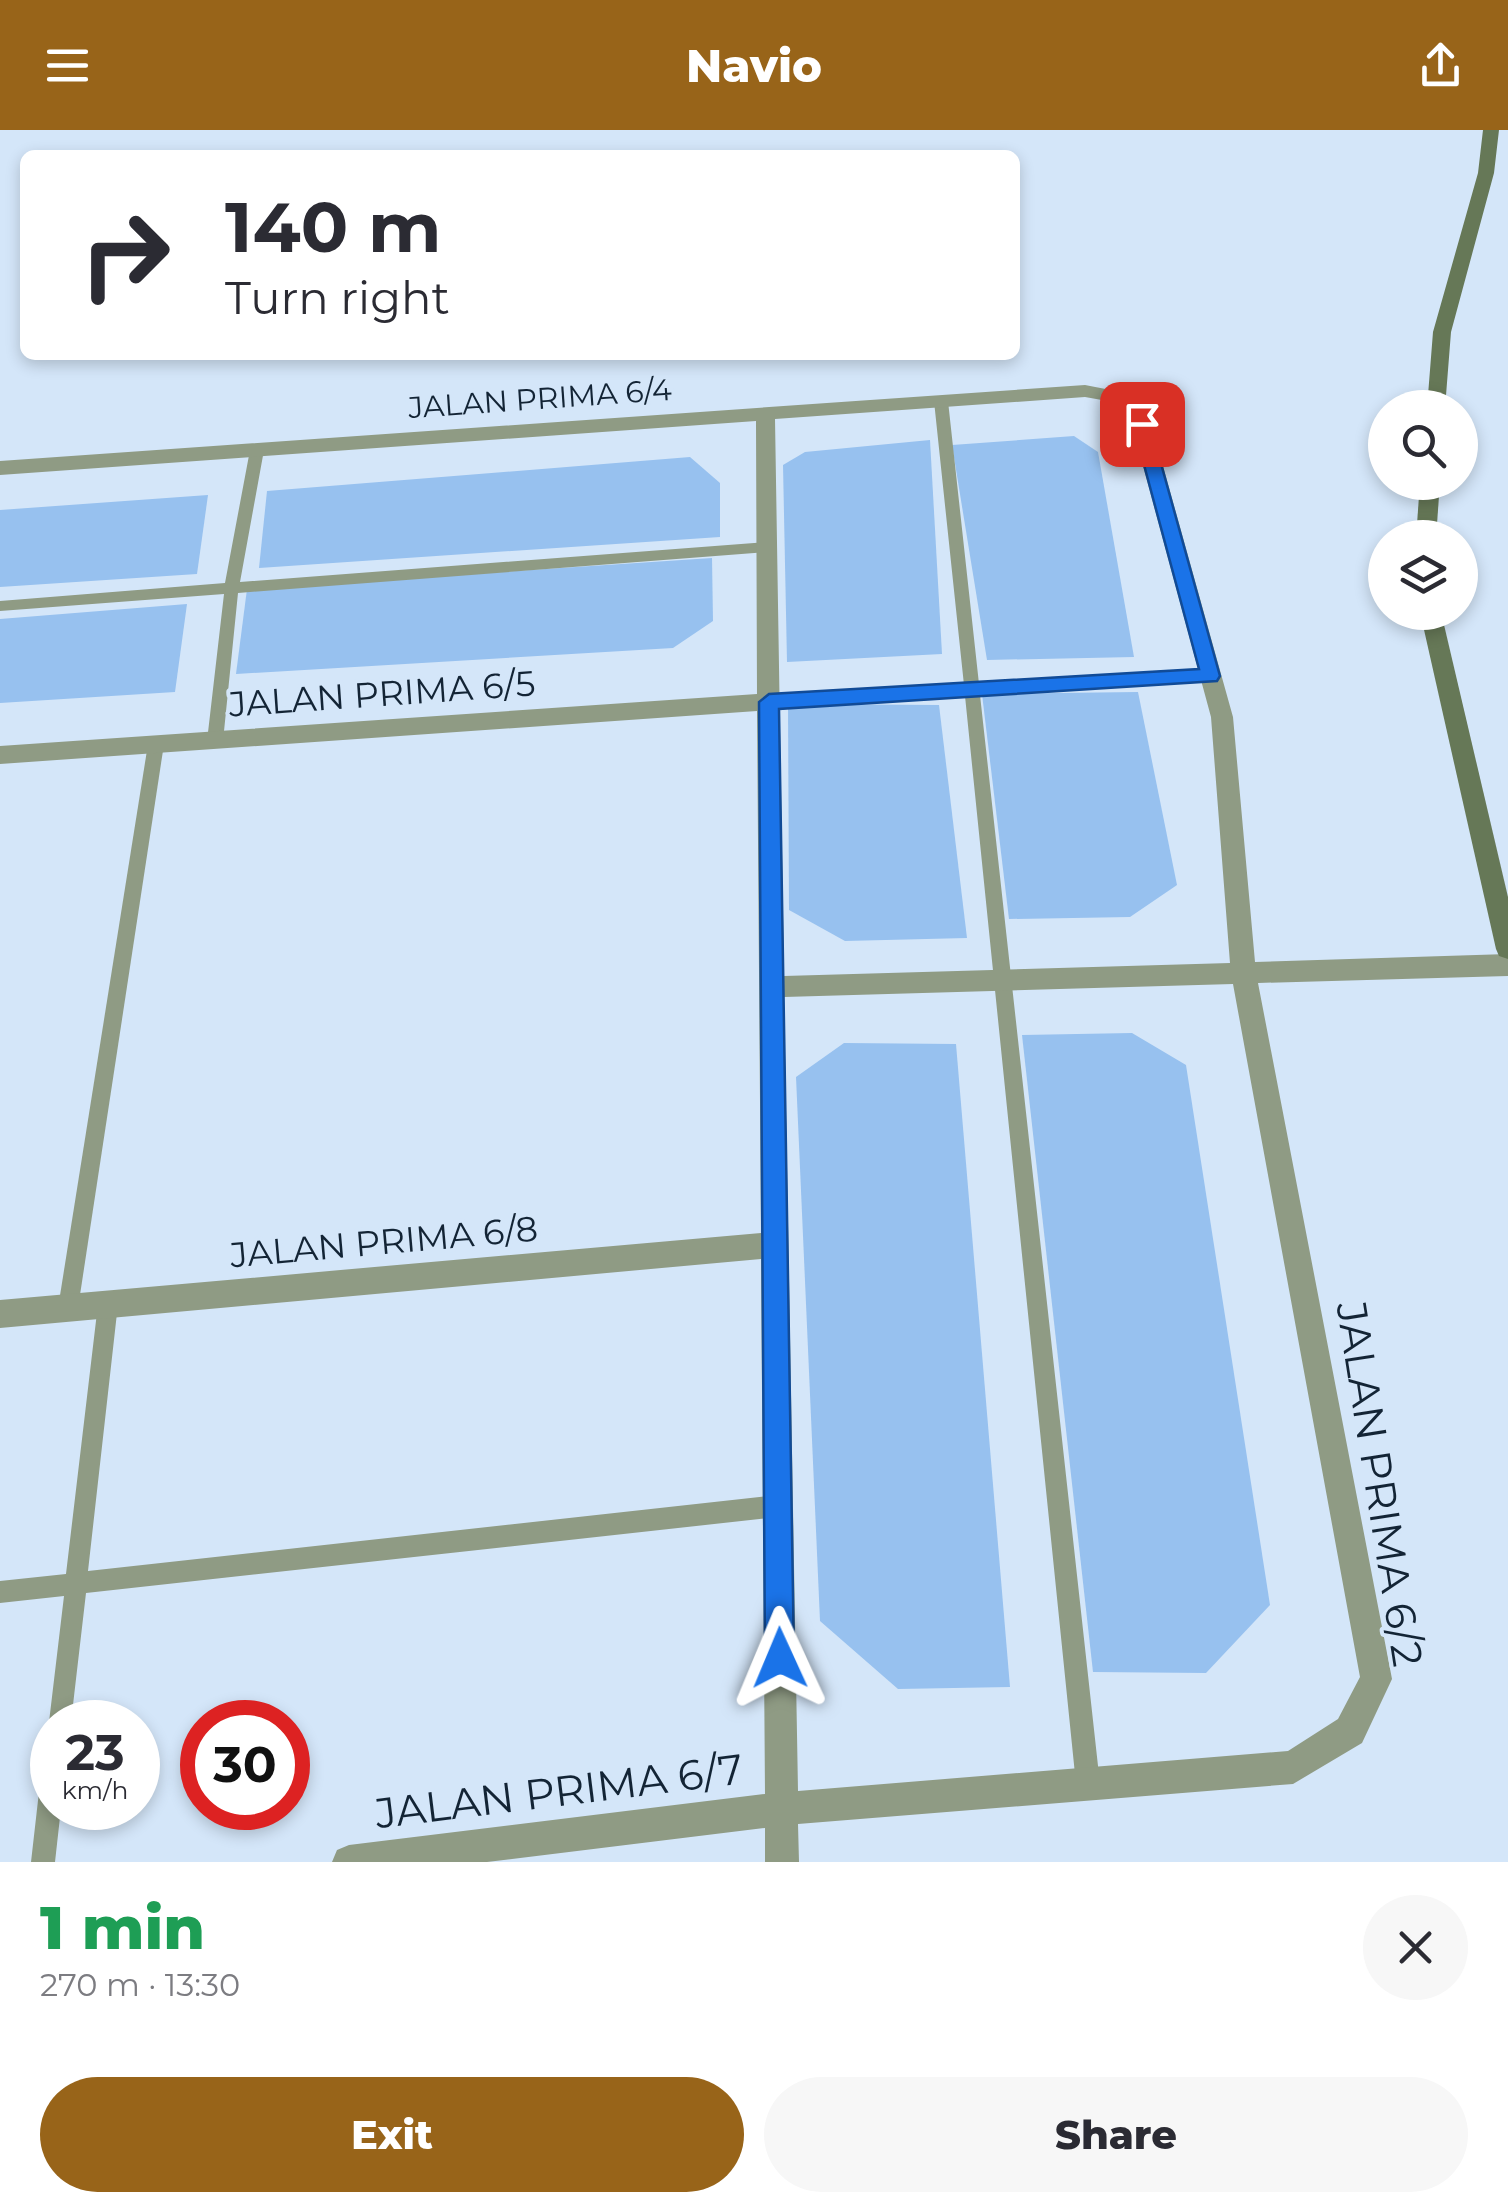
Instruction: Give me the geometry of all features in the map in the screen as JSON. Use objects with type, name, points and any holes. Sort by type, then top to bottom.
[{"type":"main road","points":[[1437,390],[1442,332],[1486,172],[1491,130]]},
{"type":"main road","points":[[1434,630],[1508,950]]},
{"type":"street","name":"JALAN PRIMA 6/4","points":[[0,468],[1085,391],[1119,397]]},
{"type":"street","name":"JALAN PRIMA 6/2","points":[[781,1809],[1292,1768],[1350,1732],[1376,1679],[1243,971],[1226,737],[1142,424],[1119,397]]},
{"type":"street","points":[[766,414],[782,1862]]},
{"type":"street","name":"JALAN PRIMA 6/5","points":[[0,755],[769,702]]},
{"type":"street","points":[[772,987],[1508,965]]},
{"type":"street","name":"JALAN PRIMA 6/8","points":[[0,1314],[775,1245]]},
{"type":"street","name":"JALAN PRIMA 6/7","points":[[349,1862],[781,1809]]},
{"type":"lane","points":[[941,401],[1088,1784]]},
{"type":"lane","points":[[215,740],[232,585],[257,450]]},
{"type":"lane","points":[[0,606],[232,585],[767,547]]},
{"type":"lane","points":[[769,702],[972,686],[1210,676]]},
{"type":"lane","points":[[68,1308],[156,744]]},
{"type":"lane","points":[[63,1700],[108,1304]]},
{"type":"lane","points":[[0,1592],[778,1506]]},
{"type":"lane","points":[[44,1862],[47,1830]]},
{"type":"building","points":[[1074,436],[1098,452],[1134,657],[987,660],[952,445]]},
{"type":"building","points":[[930,440],[942,654],[787,662],[783,465],[805,452]]},
{"type":"building","points":[[690,457],[720,483],[720,537],[259,568],[267,491]]},
{"type":"building","points":[[208,495],[197,574],[0,587],[0,510]]},
{"type":"building","points":[[712,558],[713,621],[673,648],[236,674],[247,589]]},
{"type":"building","points":[[187,604],[175,692],[0,703],[0,619]]},
{"type":"building","points":[[1138,692],[1177,885],[1130,917],[1009,919],[982,694]]},
{"type":"building","points":[[788,704],[939,705],[967,938],[845,941],[789,910]]},
{"type":"building","points":[[1132,1033],[1186,1065],[1270,1605],[1206,1673],[1093,1672],[1022,1035]]},
{"type":"building","points":[[844,1043],[956,1044],[1010,1687],[898,1689],[820,1621],[796,1077]]},
{"type":"route","points":[[780,1658],[769,702],[972,686],[1210,676],[1142,424]]}]
